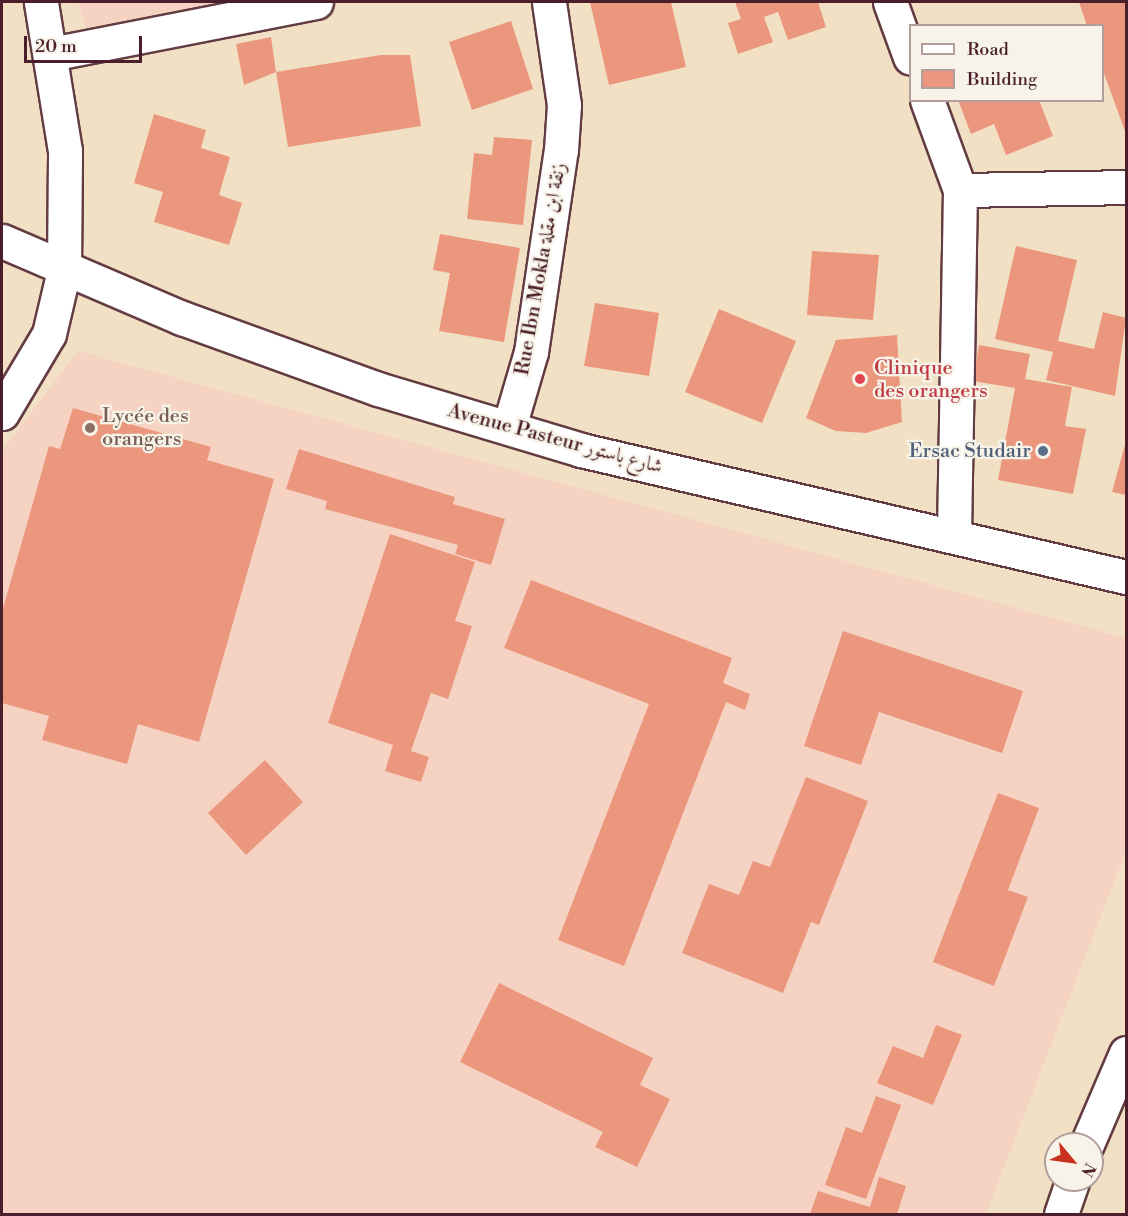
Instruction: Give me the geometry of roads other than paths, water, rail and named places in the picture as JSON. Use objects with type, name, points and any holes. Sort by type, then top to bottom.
[{"type":"street","points":[[2,413],[49,334],[64,270],[65,152],[41,2]]},
{"type":"street","points":[[51,54],[316,2]]},
{"type":"street","name":"Rue Ibn Mokla زنقة ابن مقلة","points":[[509,428],[531,352],[561,150],[564,105],[549,2]]},
{"type":"street","points":[[890,2],[909,54]]},
{"type":"street","points":[[928,102],[960,190],[954,533]]},
{"type":"street","points":[[960,190],[1126,187]]},
{"type":"street","name":"Avenue Pasteur شارع باستور","points":[[2,242],[64,270],[299,362],[509,428],[692,477],[954,533],[1126,577]]},
{"type":"street","points":[[1092,1132],[1126,1053]]},
{"type":"street","points":[[1061,1215],[1069,1192]]},
{"type":"place","name":"Clinique des orangers","points":[[860,379]]},
{"type":"place","name":"Lycée des orangers","points":[[90,428]]},
{"type":"place","name":"Ersac Studair","points":[[1043,451]]}]
